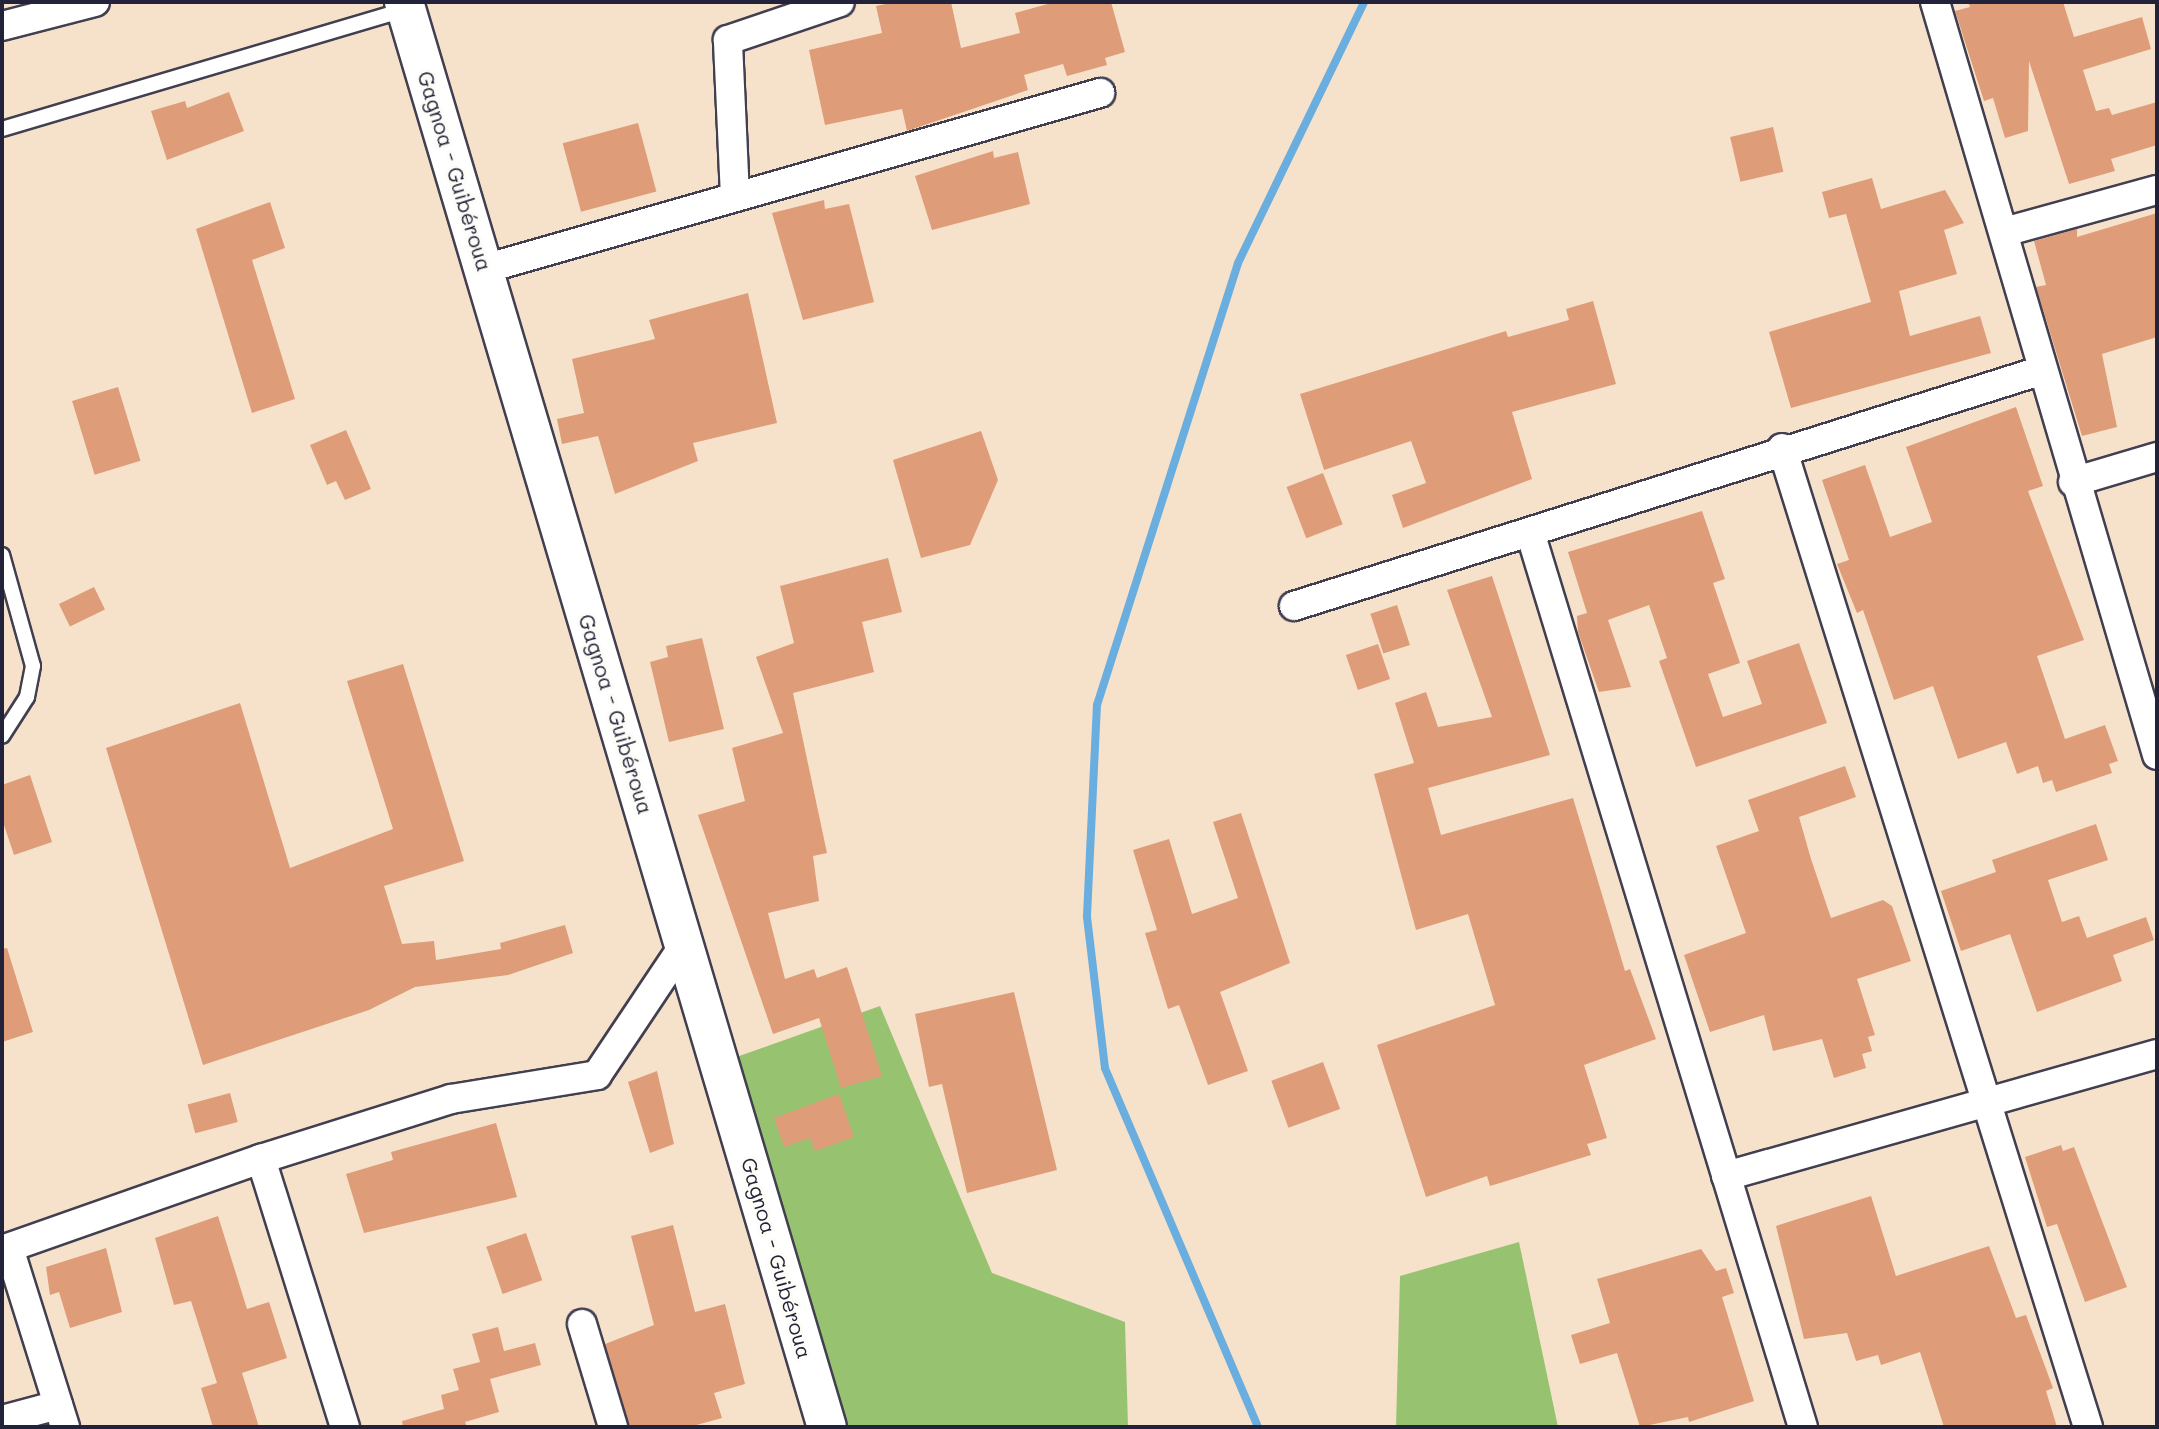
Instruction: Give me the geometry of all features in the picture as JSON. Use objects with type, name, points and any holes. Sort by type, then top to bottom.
[{"type":"main road","name":"Gagnoa - Guibéroua","points":[[405,6],[827,1427]]},
{"type":"street","points":[[2,26],[95,2]]},
{"type":"street","points":[[735,197],[727,40],[840,2]]},
{"type":"street","points":[[1935,2],[2004,232],[2073,482],[2157,755]]},
{"type":"street","points":[[484,269],[1100,93]]},
{"type":"street","points":[[2004,232],[2157,190]]},
{"type":"street","points":[[1294,606],[1530,532],[1782,448],[2043,370]]},
{"type":"street","points":[[1782,448],[2088,1427]]},
{"type":"street","points":[[2073,482],[2157,457]]},
{"type":"street","points":[[1530,532],[1803,1427]]},
{"type":"street","points":[[2,1420],[62,1416],[5,1249],[261,1159],[451,1099],[597,1076],[684,946]]},
{"type":"street","points":[[1726,1176],[2157,1054]]},
{"type":"street","points":[[261,1159],[345,1427]]},
{"type":"street","points":[[582,1324],[613,1427]]},
{"type":"lane","points":[[2,129],[405,6]]},
{"type":"lane","points":[[2,555],[33,666],[27,697],[2,736]]},
{"type":"green space","points":[[880,1006],[992,1273],[1125,1322],[1128,1427],[833,1427],[728,1060]]},
{"type":"green space","points":[[1519,1242],[1558,1427],[1396,1427],[1400,1276]]},
{"type":"building","points":[[895,2],[951,2],[961,48],[1020,33],[1015,13],[1055,2],[1111,2],[1125,52],[1105,58],[1107,65],[1067,76],[1063,64],[1024,75],[1028,90],[907,131],[902,109],[825,125],[809,50],[882,33],[876,6]]},
{"type":"building","points":[[1968,2],[2063,2],[2074,37],[2142,17],[2151,49],[2083,70],[2096,111],[2109,108],[2112,115],[2157,102],[2157,145],[2111,159],[2115,171],[2069,184],[2029,61],[2028,131],[2005,138],[1993,98],[1984,101],[1955,11],[1970,7]]},
{"type":"building","points":[[229,92],[244,131],[167,160],[151,111],[185,101],[187,108]]},
{"type":"building","points":[[638,123],[656,192],[581,212],[563,143]]},
{"type":"building","points":[[1773,127],[1783,172],[1740,182],[1730,137]]},
{"type":"building","points":[[993,151],[994,158],[1018,152],[1030,204],[932,230],[915,176]]},
{"type":"building","points":[[1872,178],[1881,209],[1945,190],[1964,223],[1944,230],[1957,274],[1899,291],[1910,336],[1980,316],[1991,353],[1791,408],[1769,332],[1871,302],[1846,214],[1829,218],[1822,192]]},
{"type":"building","points":[[824,200],[825,209],[849,204],[874,302],[803,320],[772,213]]},
{"type":"building","points":[[270,202],[285,248],[252,260],[295,399],[252,413],[196,229]]},
{"type":"building","points":[[2157,213],[2157,337],[2102,354],[2117,427],[2082,436],[2036,287],[2046,285],[2034,241],[2077,229],[2077,237]]},
{"type":"building","points":[[748,293],[777,423],[693,443],[698,461],[615,494],[598,436],[562,444],[557,419],[584,413],[572,359],[655,339],[649,320]]},
{"type":"building","points":[[1593,301],[1616,384],[1512,412],[1532,479],[1403,528],[1392,495],[1426,483],[1411,441],[1324,470],[1300,394],[1506,331],[1508,337],[1569,320],[1566,309]]},
{"type":"building","points":[[118,387],[141,461],[95,475],[72,401]]},
{"type":"building","points":[[2016,407],[2043,486],[2028,491],[2084,640],[2037,656],[2065,739],[2105,725],[2118,761],[2109,764],[2112,773],[2056,792],[2052,780],[2043,783],[2038,766],[2017,774],[2006,742],[1958,759],[1933,686],[1894,700],[1863,610],[1857,613],[1837,564],[1849,560],[1822,480],[1865,465],[1890,537],[1932,522],[1906,447]]},
{"type":"building","points":[[346,430],[371,489],[345,500],[336,481],[327,485],[310,445]]},
{"type":"building","points":[[981,431],[998,480],[970,545],[921,558],[893,460]]},
{"type":"building","points":[[1323,473],[1343,524],[1306,538],[1287,487]]},
{"type":"building","points":[[1702,511],[1725,579],[1713,583],[1740,663],[1708,674],[1723,717],[1762,704],[1747,661],[1799,643],[1827,723],[1696,767],[1659,661],[1667,658],[1649,605],[1608,620],[1631,687],[1599,692],[1578,632],[1577,616],[1587,613],[1568,552]]},
{"type":"building","points":[[888,558],[902,612],[862,622],[874,672],[793,693],[827,853],[813,856],[819,901],[768,913],[785,979],[814,969],[817,978],[847,967],[882,1076],[841,1088],[819,1018],[773,1034],[698,815],[745,801],[732,748],[783,733],[756,657],[794,643],[780,586]]},
{"type":"building","points":[[1492,576],[1550,755],[1428,788],[1441,835],[1573,798],[1625,971],[1630,969],[1656,1039],[1584,1065],[1607,1138],[1587,1144],[1591,1155],[1490,1186],[1487,1176],[1426,1197],[1377,1045],[1495,1005],[1468,914],[1416,930],[1374,774],[1414,763],[1395,703],[1426,692],[1438,727],[1492,717],[1447,590]]},
{"type":"building","points":[[94,587],[105,609],[70,627],[59,604]]},
{"type":"building","points":[[1397,605],[1410,645],[1383,654],[1370,614]]},
{"type":"building","points":[[702,638],[724,729],[669,742],[650,662],[668,657],[666,646]]},
{"type":"building","points":[[1378,644],[1390,679],[1358,690],[1346,655]]},
{"type":"building","points":[[403,664],[464,861],[384,886],[402,944],[434,941],[436,960],[501,949],[500,943],[565,925],[573,953],[508,975],[415,987],[369,1010],[203,1065],[106,748],[240,703],[290,868],[393,829],[347,681]]},
{"type":"building","points":[[1845,766],[1856,797],[1799,817],[1811,859],[1831,918],[1883,900],[1892,906],[1911,961],[1857,979],[1875,1035],[1868,1037],[1872,1051],[1862,1054],[1866,1068],[1834,1078],[1822,1039],[1773,1051],[1764,1015],[1710,1032],[1684,955],[1746,933],[1716,846],[1759,831],[1748,800]]},
{"type":"building","points":[[30,775],[52,842],[14,855],[2,819],[2,785]]},
{"type":"building","points":[[1241,813],[1290,963],[1220,992],[1248,1071],[1208,1085],[1179,1005],[1168,1009],[1145,933],[1157,930],[1133,850],[1169,839],[1192,914],[1238,898],[1213,822]]},
{"type":"building","points":[[2096,824],[2108,860],[2048,880],[2062,922],[2079,916],[2087,938],[2146,917],[2154,940],[2113,955],[2122,981],[2037,1012],[2010,934],[1961,951],[1941,891],[1996,872],[1992,860]]},
{"type":"building","points":[[7,948],[33,1032],[2,1042],[2,949]]},
{"type":"building","points":[[1014,992],[1057,1170],[967,1193],[942,1084],[929,1087],[915,1014]]},
{"type":"building","points":[[1323,1062],[1340,1109],[1288,1128],[1271,1081]]},
{"type":"building","points":[[657,1071],[674,1144],[650,1153],[628,1082]]},
{"type":"building","points":[[230,1093],[238,1122],[195,1133],[187,1104]]},
{"type":"building","points":[[839,1094],[854,1137],[815,1151],[810,1138],[784,1147],[774,1118]]},
{"type":"building","points":[[496,1123],[517,1197],[364,1233],[346,1174],[393,1160],[391,1152]]},
{"type":"building","points":[[2061,1145],[2063,1151],[2074,1147],[2127,1287],[2085,1302],[2057,1224],[2047,1227],[2025,1157]]},
{"type":"building","points":[[1871,1196],[1896,1276],[1989,1246],[2016,1318],[2026,1315],[2053,1388],[2046,1391],[2057,1427],[1944,1427],[1920,1352],[1881,1365],[1878,1355],[1856,1361],[1847,1333],[1804,1339],[1776,1226]]},
{"type":"building","points":[[218,1216],[247,1309],[269,1302],[287,1358],[242,1373],[259,1427],[213,1427],[201,1388],[217,1383],[191,1301],[174,1305],[155,1238]]},
{"type":"building","points":[[673,1225],[695,1312],[725,1304],[745,1384],[714,1393],[722,1418],[689,1427],[629,1427],[605,1344],[654,1325],[631,1236]]},
{"type":"building","points":[[526,1233],[542,1280],[503,1294],[486,1247]]},
{"type":"building","points":[[106,1248],[122,1312],[70,1328],[59,1292],[50,1295],[46,1267]]},
{"type":"building","points":[[1701,1249],[1716,1271],[1726,1268],[1734,1293],[1722,1297],[1754,1401],[1689,1422],[1688,1417],[1640,1427],[1617,1353],[1580,1364],[1571,1335],[1610,1323],[1597,1279]]},
{"type":"building","points":[[498,1327],[504,1351],[535,1343],[541,1365],[490,1379],[499,1412],[465,1422],[467,1427],[403,1427],[402,1421],[444,1409],[441,1395],[459,1390],[453,1369],[480,1362],[472,1334]]},
{"type":"waterway","points":[[1258,1427],[1105,1068],[1087,916],[1097,705],[1238,263],[1364,2]]}]
